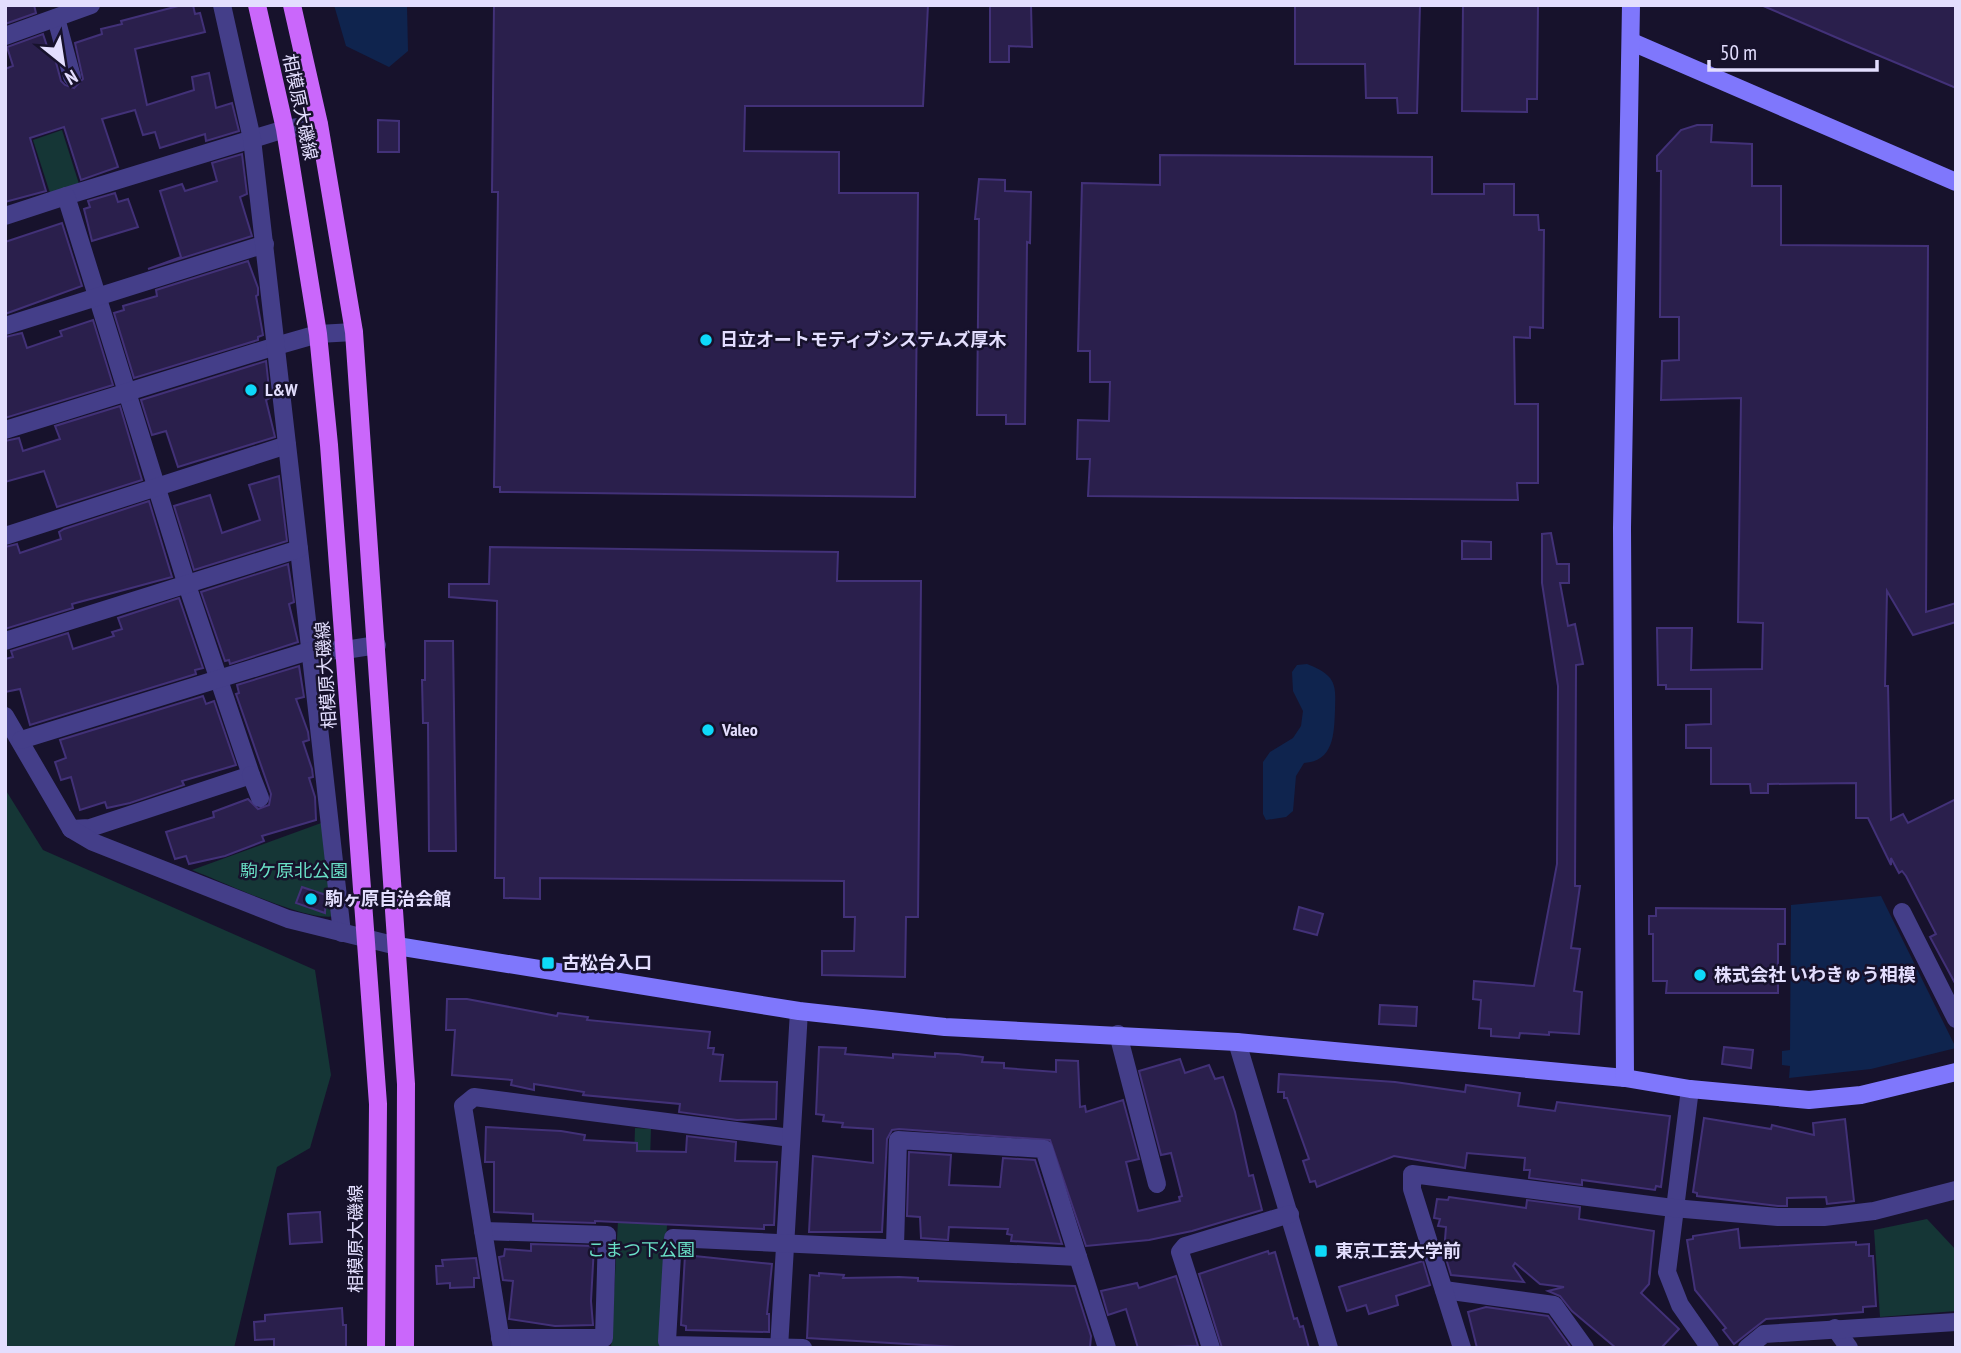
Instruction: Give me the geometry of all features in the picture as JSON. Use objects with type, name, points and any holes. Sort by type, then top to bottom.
[{"type":"main road","name":"相模原大磯線","points":[[257,5],[285,129],[318,334],[368,940],[378,1104],[376,1348]]},
{"type":"main road","name":"相模原大磯線","points":[[292,5],[318,124],[354,332],[407,1116],[405,1348]]},
{"type":"street","points":[[5,36],[91,5]]},
{"type":"street","points":[[222,5],[252,139],[342,933]]},
{"type":"street","points":[[1625,1078],[1622,528],[1631,5]]},
{"type":"street","points":[[56,18],[72,77]]},
{"type":"street","points":[[1632,43],[1956,182]]},
{"type":"street","points":[[5,216],[285,129],[318,124]]},
{"type":"street","points":[[66,196],[186,582],[260,798]]},
{"type":"street","points":[[5,326],[265,244]]},
{"type":"street","points":[[5,430],[128,390],[318,334],[354,332]]},
{"type":"street","points":[[5,536],[286,444]]},
{"type":"street","points":[[5,641],[186,582],[299,549]]},
{"type":"street","points":[[21,740],[309,651],[345,650],[377,645]]},
{"type":"street","points":[[5,716],[71,829],[93,842],[288,919],[397,946],[799,1011],[946,1027],[1237,1042],[1625,1078],[1690,1088],[1809,1100],[1861,1095],[1956,1072]]},
{"type":"street","points":[[71,829],[90,828],[251,775]]},
{"type":"street","points":[[1913,919],[1956,1019]]},
{"type":"street","points":[[779,1347],[799,1011]]},
{"type":"street","points":[[1118,1034],[1157,1184]]},
{"type":"street","points":[[1237,1042],[1329,1348]]},
{"type":"street","points":[[1690,1088],[1667,1272],[1679,1305],[1710,1348]]},
{"type":"street","points":[[482,1231],[607,1235],[604,1338],[501,1343],[482,1231],[463,1106],[474,1097],[791,1138]]},
{"type":"street","points":[[895,1246],[898,1140],[1044,1149],[1107,1348]]},
{"type":"street","points":[[1462,1348],[1412,1189],[1412,1174],[1673,1208],[1778,1217],[1824,1217],[1874,1211],[1956,1190]]},
{"type":"street","points":[[1211,1348],[1180,1252],[1185,1246],[1290,1214]]},
{"type":"street","points":[[803,1348],[673,1345],[667,1341],[673,1238],[895,1246],[1078,1257]]},
{"type":"street","points":[[1444,1290],[1554,1305],[1585,1348]]},
{"type":"street","points":[[1747,1348],[1764,1334],[1956,1322]]},
{"type":"street","points":[[1835,1328],[1849,1348]]},
{"type":"green space","points":[[62,130],[79,184],[50,193],[33,140]]},
{"type":"green space","points":[[5,789],[43,850],[315,970],[331,1075],[310,1148],[277,1167],[234,1348],[5,1348]]},
{"type":"green space","name":"駒ケ原北公園","points":[[324,822],[335,916],[306,913],[286,907],[192,870]]},
{"type":"green space","name":"こまつ下公園","points":[[635,1128],[651,1129],[648,1222],[667,1225],[660,1348],[611,1348],[618,1221],[632,1222]]},
{"type":"green space","points":[[1927,1219],[1956,1250],[1956,1311],[1880,1317],[1874,1230]]},
{"type":"water","points":[[334,5],[407,5],[408,51],[389,67],[346,46]]},
{"type":"water","points":[[1307,664],[1325,673],[1334,685],[1333,737],[1327,752],[1314,761],[1304,763],[1296,776],[1293,811],[1286,817],[1266,820],[1263,814],[1263,762],[1270,752],[1293,738],[1301,726],[1303,711],[1293,691],[1292,672],[1297,665]]},
{"type":"water","points":[[1881,896],[1956,1048],[1871,1069],[1789,1078],[1790,1066],[1782,1065],[1782,1051],[1790,1050],[1791,905]]},
{"type":"building","points":[[5,5],[34,5],[36,13],[5,24]]},
{"type":"building","points":[[182,5],[193,5],[195,14],[200,13],[205,32],[135,49],[147,105],[194,90],[192,77],[209,73],[216,108],[232,103],[239,131],[206,141],[205,134],[160,148],[155,132],[143,135],[135,110],[102,119],[118,167],[81,180],[64,127],[30,138],[46,191],[5,202],[5,69],[13,66],[7,47],[43,34],[49,52],[53,51],[61,81],[74,88],[83,79],[75,43],[102,34],[101,29],[122,24],[121,21]]},
{"type":"building","name":"日立オートモティブシステムズ厚木","points":[[494,5],[928,5],[923,106],[745,106],[744,151],[839,152],[839,193],[918,193],[915,497],[500,492],[500,487],[494,487],[498,192],[492,192]]},
{"type":"building","points":[[990,5],[1031,5],[1032,47],[1009,46],[1009,62],[990,62]]},
{"type":"building","points":[[1295,5],[1420,5],[1417,113],[1398,113],[1397,98],[1366,98],[1365,64],[1295,64]]},
{"type":"building","points":[[1463,5],[1538,5],[1537,99],[1527,99],[1527,112],[1462,111]]},
{"type":"building","points":[[1761,5],[1956,5],[1956,88],[1849,43]]},
{"type":"building","points":[[378,120],[399,121],[399,152],[378,152]]},
{"type":"building","points":[[1697,125],[1712,125],[1711,142],[1752,144],[1752,186],[1781,186],[1781,245],[1928,246],[1926,612],[1956,603],[1956,622],[1913,635],[1887,591],[1885,686],[1888,686],[1891,820],[1903,814],[1908,823],[1956,799],[1956,985],[1930,937],[1936,934],[1906,876],[1902,871],[1899,873],[1891,858],[1891,865],[1868,818],[1856,818],[1856,783],[1768,784],[1768,793],[1751,793],[1750,784],[1711,784],[1711,748],[1686,748],[1686,725],[1711,724],[1711,689],[1666,689],[1666,685],[1658,685],[1657,628],[1692,628],[1691,670],[1762,669],[1763,623],[1738,622],[1741,398],[1661,400],[1662,361],[1679,360],[1679,317],[1660,317],[1661,171],[1657,171],[1657,156],[1681,130]]},
{"type":"building","points":[[242,154],[247,194],[240,197],[252,236],[148,269],[181,257],[160,191],[182,184],[185,191],[217,181],[212,163]]},
{"type":"building","points":[[1160,155],[1432,157],[1432,194],[1484,194],[1484,184],[1514,184],[1514,215],[1538,215],[1539,230],[1544,230],[1543,328],[1530,327],[1530,338],[1514,337],[1515,404],[1538,404],[1538,483],[1517,483],[1518,500],[1088,496],[1090,459],[1077,459],[1078,420],[1109,421],[1110,382],[1090,382],[1090,351],[1078,351],[1082,183],[1160,185]]},
{"type":"building","points":[[979,179],[1005,180],[1005,191],[1031,192],[1030,243],[1027,242],[1025,424],[1006,424],[1006,415],[977,415],[979,219],[975,219]]},
{"type":"building","points":[[115,193],[118,202],[128,199],[138,227],[92,241],[84,209],[90,207],[88,201]]},
{"type":"building","points":[[62,223],[82,286],[5,314],[5,242]]},
{"type":"building","points":[[248,261],[258,288],[256,296],[263,335],[258,337],[258,340],[134,378],[114,313],[124,310],[123,306],[157,296],[156,290]]},
{"type":"building","points":[[93,320],[113,385],[5,418],[5,337],[22,333],[27,348],[62,336],[60,331]]},
{"type":"building","points":[[266,361],[270,398],[266,400],[275,437],[178,467],[166,431],[152,435],[141,400]]},
{"type":"building","points":[[120,406],[142,480],[57,507],[44,471],[5,482],[5,441],[19,438],[23,451],[60,439],[55,426]]},
{"type":"building","points":[[279,476],[287,541],[194,570],[174,506],[210,495],[222,533],[260,520],[249,485]]},
{"type":"building","points":[[149,501],[172,577],[72,604],[73,608],[5,629],[5,547],[17,544],[20,553],[61,539],[59,532],[64,529]]},
{"type":"building","points":[[1551,533],[1557,564],[1569,564],[1569,583],[1560,583],[1568,626],[1575,624],[1583,664],[1576,665],[1575,886],[1580,886],[1571,948],[1580,949],[1574,991],[1582,992],[1579,1034],[1549,1032],[1549,1035],[1520,1033],[1519,1038],[1491,1036],[1491,1029],[1479,1028],[1481,1000],[1473,999],[1474,981],[1534,986],[1557,864],[1558,686],[1542,583],[1542,534]]},
{"type":"building","points":[[1462,541],[1491,542],[1491,559],[1462,559]]},
{"type":"building","name":"Valeo","points":[[490,547],[838,552],[837,581],[921,581],[918,917],[906,917],[905,977],[822,975],[822,951],[854,951],[855,917],[844,917],[844,881],[540,878],[540,899],[504,898],[504,878],[495,878],[497,601],[449,597],[449,584],[489,584]]},
{"type":"building","points":[[288,564],[294,602],[289,604],[298,642],[230,664],[229,660],[225,661],[201,592]]},
{"type":"building","points":[[179,598],[203,668],[195,670],[196,674],[30,725],[20,689],[5,692],[5,659],[13,657],[11,651],[68,633],[73,649],[114,636],[112,632],[122,629],[118,618]]},
{"type":"building","points":[[425,641],[453,641],[456,851],[429,851],[428,723],[423,723],[422,680],[425,680]]},
{"type":"building","points":[[299,666],[304,697],[296,699],[308,732],[309,740],[303,742],[312,769],[313,777],[309,778],[315,797],[316,820],[262,836],[264,841],[225,856],[189,864],[186,856],[175,859],[166,832],[214,817],[213,812],[248,799],[258,809],[269,805],[271,794],[236,694],[239,693],[237,685]]},
{"type":"building","points":[[203,696],[206,704],[214,701],[236,765],[182,781],[184,785],[130,803],[107,808],[105,802],[80,810],[71,777],[61,780],[55,762],[66,758],[60,740]]},
{"type":"building","name":"駒ヶ原自治会館","points":[[302,887],[326,895],[325,913],[296,903]]},
{"type":"building","points":[[1299,907],[1323,914],[1317,935],[1294,929]]},
{"type":"building","points":[[1656,908],[1785,909],[1785,944],[1778,944],[1778,993],[1666,993],[1667,981],[1653,981],[1653,934],[1649,934],[1649,916],[1656,916]]},
{"type":"building","points":[[447,999],[467,999],[557,1016],[558,1013],[588,1017],[587,1020],[710,1032],[708,1048],[714,1048],[713,1054],[723,1055],[720,1081],[777,1082],[776,1119],[737,1120],[679,1112],[680,1104],[583,1095],[584,1092],[534,1084],[534,1090],[511,1085],[512,1080],[452,1075],[455,1030],[446,1030]]},
{"type":"building","points":[[1380,1005],[1417,1007],[1416,1026],[1379,1024]]},
{"type":"building","points":[[819,1047],[846,1048],[845,1054],[893,1058],[893,1054],[935,1057],[935,1053],[958,1054],[983,1057],[982,1062],[1004,1063],[1004,1068],[1056,1072],[1056,1060],[1078,1061],[1080,1107],[1085,1106],[1086,1112],[1123,1100],[1139,1159],[1126,1162],[1138,1211],[1180,1201],[1179,1197],[1182,1196],[1171,1153],[1161,1155],[1139,1071],[1180,1059],[1185,1073],[1209,1065],[1215,1079],[1223,1077],[1235,1112],[1249,1176],[1253,1175],[1262,1210],[1192,1231],[1149,1240],[1086,1246],[1050,1140],[899,1129],[892,1130],[887,1139],[882,1232],[809,1232],[813,1156],[873,1163],[873,1129],[842,1127],[843,1123],[823,1121],[824,1115],[816,1114]]},
{"type":"building","points":[[1724,1047],[1753,1050],[1751,1068],[1722,1064]]},
{"type":"building","points":[[1279,1074],[1395,1082],[1465,1092],[1466,1085],[1520,1093],[1518,1106],[1555,1111],[1557,1102],[1670,1116],[1661,1187],[1656,1186],[1655,1190],[1582,1180],[1582,1185],[1529,1178],[1530,1170],[1524,1170],[1525,1158],[1467,1153],[1465,1168],[1394,1156],[1317,1187],[1315,1181],[1310,1182],[1303,1161],[1309,1159],[1287,1098],[1284,1098],[1284,1092],[1278,1092]]},
{"type":"building","points":[[1704,1118],[1771,1129],[1772,1125],[1814,1135],[1813,1123],[1845,1119],[1854,1201],[1827,1204],[1826,1197],[1787,1198],[1787,1206],[1778,1206],[1697,1196],[1697,1193],[1693,1192]]},
{"type":"building","points":[[486,1127],[561,1131],[585,1135],[584,1140],[637,1143],[637,1151],[686,1152],[687,1136],[736,1142],[735,1161],[777,1162],[774,1225],[764,1225],[764,1229],[595,1221],[533,1221],[533,1214],[494,1212],[494,1162],[485,1162]]},
{"type":"building","points":[[909,1152],[951,1155],[949,1185],[1000,1187],[1003,1158],[1035,1160],[1062,1244],[1011,1241],[1012,1235],[1007,1234],[1008,1229],[949,1227],[948,1240],[921,1238],[920,1217],[907,1216]]},
{"type":"building","points":[[1449,1197],[1526,1208],[1527,1200],[1580,1207],[1579,1219],[1654,1231],[1649,1284],[1641,1293],[1679,1329],[1661,1348],[1616,1348],[1572,1311],[1560,1296],[1548,1291],[1564,1287],[1540,1284],[1515,1263],[1513,1266],[1524,1282],[1451,1275],[1444,1252],[1446,1227],[1438,1226],[1440,1219],[1434,1218],[1437,1199],[1448,1200]]},
{"type":"building","points":[[320,1212],[322,1242],[290,1244],[288,1214]]},
{"type":"building","points":[[1738,1229],[1740,1248],[1856,1242],[1856,1245],[1869,1244],[1869,1256],[1873,1256],[1876,1306],[1863,1307],[1863,1312],[1766,1319],[1734,1344],[1723,1330],[1726,1328],[1695,1290],[1687,1240],[1693,1239],[1693,1236]]},
{"type":"building","points":[[531,1244],[594,1246],[591,1301],[593,1325],[555,1326],[509,1319],[513,1281],[503,1280],[499,1257],[504,1256],[505,1249],[531,1251]]},
{"type":"building","points":[[1268,1251],[1269,1254],[1275,1252],[1294,1319],[1297,1318],[1300,1327],[1303,1326],[1309,1348],[1222,1348],[1199,1274]]},
{"type":"building","points":[[685,1255],[772,1264],[767,1314],[769,1332],[686,1330],[686,1326],[681,1325]]},
{"type":"building","points":[[476,1258],[479,1278],[474,1278],[474,1287],[450,1288],[450,1283],[437,1284],[436,1266],[443,1266],[442,1260]]},
{"type":"building","points":[[1423,1261],[1430,1285],[1396,1296],[1398,1305],[1369,1314],[1366,1305],[1347,1311],[1339,1287]]},
{"type":"building","points":[[819,1273],[844,1275],[843,1278],[899,1277],[918,1278],[918,1281],[1075,1286],[1091,1336],[1090,1348],[974,1348],[807,1338],[810,1275],[819,1276]]},
{"type":"building","points":[[1176,1276],[1198,1346],[1138,1348],[1126,1309],[1108,1315],[1101,1291],[1137,1283],[1139,1288]]},
{"type":"building","points":[[1486,1307],[1548,1316],[1571,1348],[1477,1348],[1468,1312]]},
{"type":"building","points":[[342,1308],[343,1325],[346,1325],[346,1348],[274,1348],[274,1339],[255,1340],[254,1322],[265,1321],[265,1315]]},
{"type":"place","name":"日立オートモティブシステムズ厚木","points":[[706,340]]},
{"type":"place","name":"L&W","points":[[251,390]]},
{"type":"place","name":"Valeo","points":[[708,730]]},
{"type":"place","name":"駒ヶ原自治会館","points":[[311,899]]},
{"type":"place","name":"古松台入口","points":[[548,963]]},
{"type":"place","name":"株式会社 いわきゅう相模","points":[[1700,975]]},
{"type":"place","name":"東京工芸大学前","points":[[1321,1251]]}]
